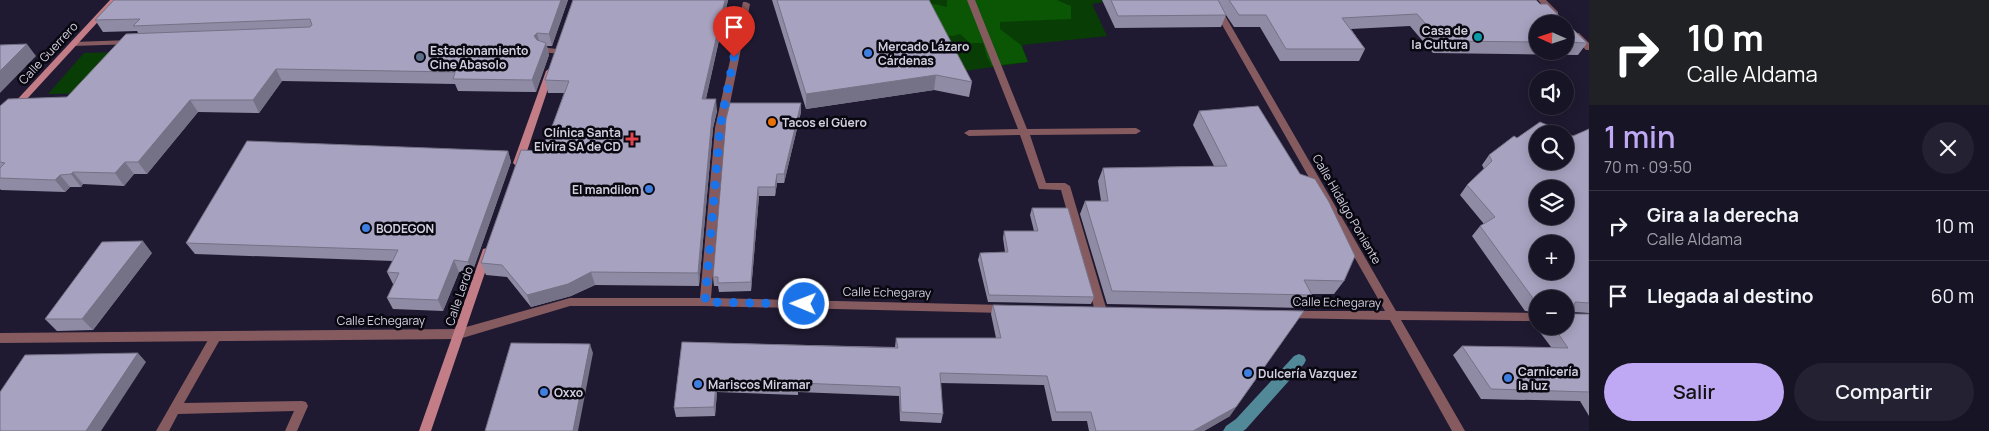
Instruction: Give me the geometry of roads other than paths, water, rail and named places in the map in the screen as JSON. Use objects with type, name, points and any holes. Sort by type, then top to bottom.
[{"type":"street","name":"Calle Guerrero","points":[[0,123],[114,0]]},
{"type":"street","points":[[971,0],[1024,132],[1042,187],[1065,186],[1101,311]]},
{"type":"street","name":"Calle Hidalgo Poniente","points":[[1212,0],[1396,317],[1459,431]]},
{"type":"street","points":[[1542,0],[1556,15]]},
{"type":"street","points":[[705,302],[720,128],[746,4]]},
{"type":"street","points":[[1574,33],[1589,48]]},
{"type":"street","points":[[74,44],[143,41]]},
{"type":"street","points":[[515,174],[559,47],[543,50]]},
{"type":"street","points":[[969,133],[1136,131]]},
{"type":"street","name":"Calle Lerdo","points":[[426,431],[492,240]]},
{"type":"street","name":"Calle Echegaray","points":[[0,338],[459,334],[570,302],[705,302],[1012,309]]},
{"type":"street","name":"Calle Echegaray","points":[[1278,315],[1529,318]]},
{"type":"street","points":[[162,431],[216,336]]},
{"type":"street","points":[[175,409],[302,406],[291,431]]},
{"type":"waterway","points":[[1231,431],[1241,424],[1299,360]]},
{"type":"place","name":"Casa de la Cultura","points":[[1478,37]]},
{"type":"place","name":"Mercado Lázaro Cárdenas","points":[[868,53]]},
{"type":"place","name":"Estacionamiento Cine Abasolo","points":[[420,57]]},
{"type":"place","name":"Tacos el Güero","points":[[772,122]]},
{"type":"place","name":"Clínica Santa Elvira SA de CD","points":[[632,139]]},
{"type":"place","name":"El mandilon","points":[[649,189]]},
{"type":"place","name":"BODEGON","points":[[366,228]]},
{"type":"place","name":"Dulcería Vazquez","points":[[1248,373]]},
{"type":"place","name":"Carnicería la luz","points":[[1508,378]]},
{"type":"place","name":"Mariscos Miramar","points":[[698,384]]},
{"type":"place","name":"Oxxo","points":[[544,392]]}]
